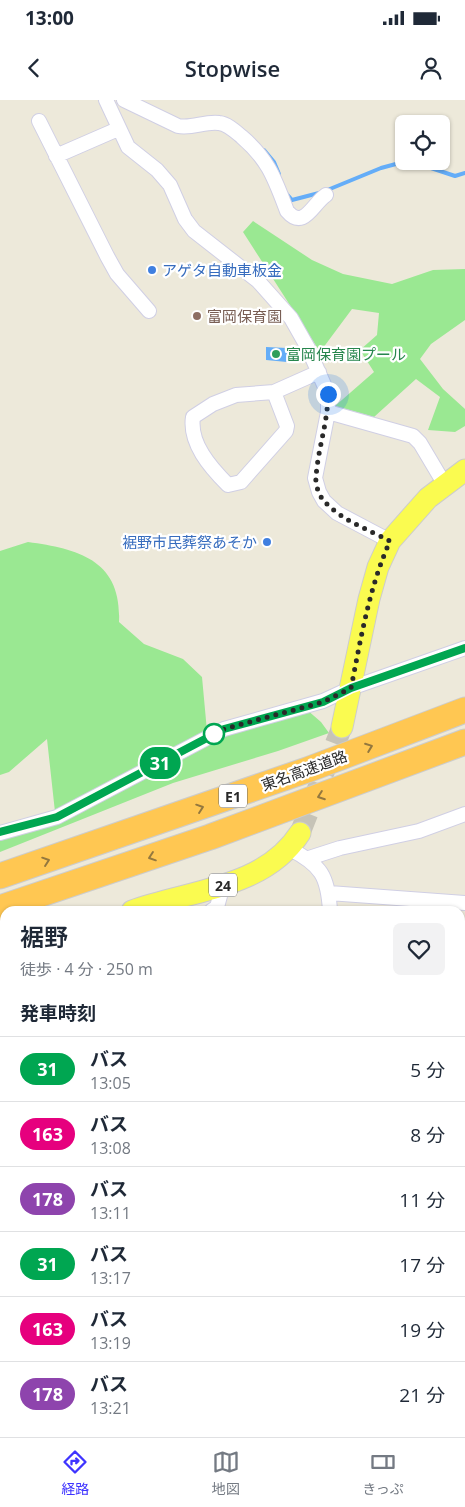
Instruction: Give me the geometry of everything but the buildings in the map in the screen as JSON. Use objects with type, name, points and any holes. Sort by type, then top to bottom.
[{"type":"highway","name":"東名高速道路","points":[[0,876],[297,773],[465,710]]},
{"type":"highway","name":"東名高速道路","points":[[6,906],[210,837],[465,742]]},
{"type":"main road","points":[[342,727],[371,591],[378,567],[390,541],[407,520],[445,485],[465,470]]},
{"type":"main road","name":"24","points":[[150,906],[223,885],[272,864],[295,841]]},
{"type":"street","points":[[108,100],[118,129],[128,147],[157,170],[170,185],[184,219],[194,231],[258,280],[290,318],[308,348],[328,394],[328,412],[315,478],[319,492],[324,501],[338,513],[390,541]]},
{"type":"street","points":[[124,100],[178,126],[187,128],[222,123],[236,132],[257,149],[267,162],[291,217],[301,219],[306,217],[319,200],[326,195]]},
{"type":"street","points":[[39,121],[85,216],[114,268],[148,311]]},
{"type":"street","points":[[56,156],[118,129]]},
{"type":"street","points":[[274,392],[288,426],[286,431],[240,482],[228,485],[208,465],[191,430],[193,417],[213,404],[236,395],[274,392],[319,372]]},
{"type":"street","points":[[328,412],[413,436],[420,443],[445,485]]},
{"type":"street","points":[[0,832],[57,817],[224,729],[323,702],[351,688],[465,648]]},
{"type":"street","points":[[309,858],[340,848],[420,831],[465,814]]},
{"type":"street","points":[[295,841],[326,881],[330,906]]},
{"type":"street","points":[[217,906],[223,885]]},
{"type":"street","points":[[329,893],[465,903]]},
{"type":"green space","points":[[253,221],[312,260],[343,274],[392,284],[433,270],[465,269],[465,320],[431,344],[420,359],[443,389],[465,409],[465,426],[455,432],[428,430],[440,397],[416,379],[374,417],[335,406],[374,372],[360,350],[377,335],[379,313],[352,309],[320,352],[243,232]]},
{"type":"green space","points":[[28,542],[65,549],[80,554],[94,562],[105,572],[113,585],[118,601],[119,622],[144,644],[183,659],[202,677],[208,742],[230,733],[306,709],[321,722],[329,733],[278,751],[173,783],[0,852],[0,838],[56,821],[47,739],[9,772],[0,775],[0,551]]},
{"type":"water","name":"富岡保育園プール","points":[[266,347],[287,348],[287,362],[266,360]]},
{"type":"waterway","points":[[264,150],[274,162],[279,174]]},
{"type":"waterway","points":[[325,191],[395,164]]},
{"type":"waterway","points":[[437,170],[455,176],[465,173]]},
{"type":"waterway","points":[[285,192],[292,200],[319,193]]},
{"type":"tunnel","points":[[300,833],[342,727]]},
{"type":"bus line","name":"31","points":[[0,832],[57,817],[224,729],[323,702],[351,688],[465,648]]},
{"type":"place","name":"アゲタ自動車板金","points":[[152,270]]},
{"type":"place","name":"富岡保育園","points":[[197,316]]},
{"type":"place","name":"富岡保育園プール","points":[[276,354]]},
{"type":"place","name":"裾野市民葬祭あそか","points":[[267,542]]},
{"type":"route","points":[[214,734],[207,738],[224,729],[323,702],[351,688],[369,600],[378,567],[390,541],[338,513],[324,501],[319,492],[315,478],[328,412],[328,394]]}]
